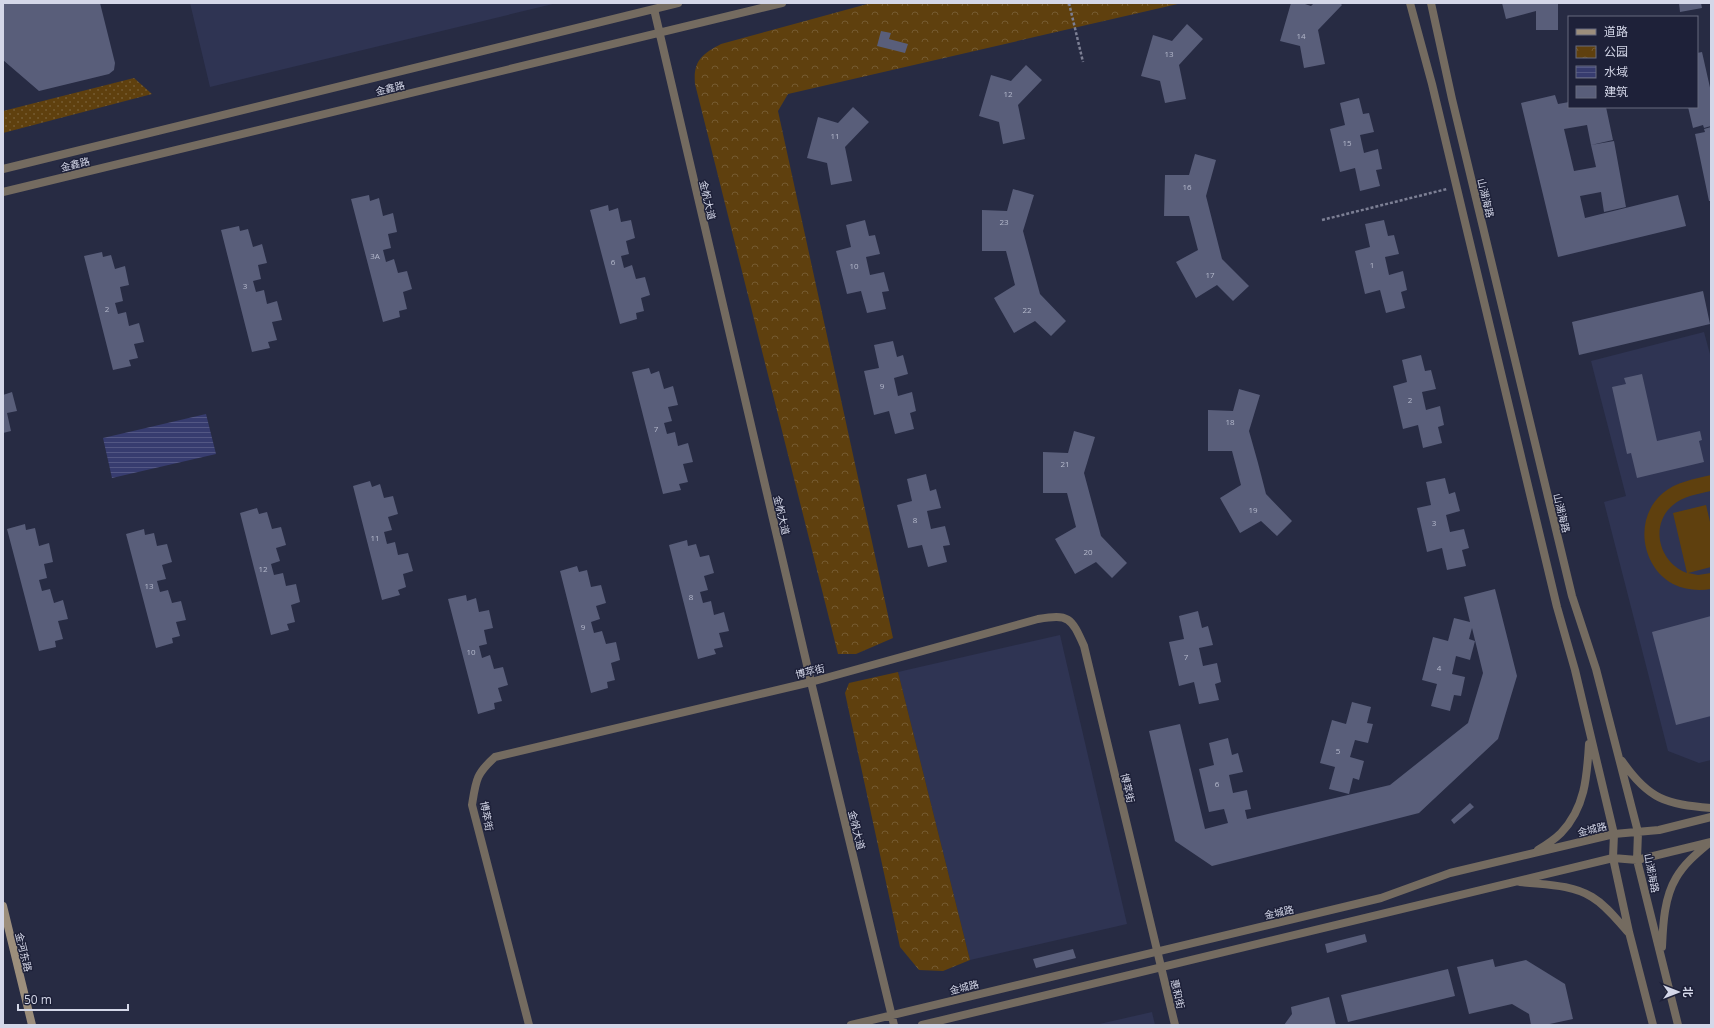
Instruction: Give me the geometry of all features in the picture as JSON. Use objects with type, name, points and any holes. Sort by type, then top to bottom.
[{"type":"main road","name":"金河东路","points":[[3,906],[32,1025]]},
{"type":"street","name":"金鑫路","points":[[3,169],[678,3]]},
{"type":"street","name":"金鑫路","points":[[3,192],[782,3]]},
{"type":"street","points":[[1410,3],[1432,84],[1557,607],[1575,670],[1589,736],[1614,834],[1613,858],[1629,932],[1653,1025]]},
{"type":"street","name":"山湖海路","points":[[1431,3],[1452,99],[1572,596],[1596,669],[1638,832],[1637,860],[1678,1025]]},
{"type":"street","name":"金帆大道","points":[[654,9],[811,682],[894,1025]]},
{"type":"street","name":"博萃街","points":[[529,1025],[472,805],[477,778],[487,764],[495,757],[811,682],[1038,619],[1057,616],[1070,620],[1077,630],[1084,646],[1161,967]]},
{"type":"street","points":[[1535,853],[1560,834],[1574,817],[1583,797],[1587,775],[1589,736]]},
{"type":"street","points":[[1619,756],[1631,774],[1643,787],[1655,796],[1669,803],[1711,808]]},
{"type":"street","name":"金城路","points":[[851,1025],[1381,898],[1450,873],[1614,834],[1659,830],[1711,817]]},
{"type":"street","points":[[922,1025],[1613,858],[1637,860],[1710,843]]},
{"type":"street","points":[[1662,958],[1663,920],[1676,878],[1691,859],[1710,843]]},
{"type":"street","points":[[1512,882],[1560,886],[1592,897],[1608,910],[1629,932]]},
{"type":"street","name":"惠和街","points":[[1161,967],[1175,1025]]},
{"type":"path","points":[[1069,3],[1083,62]]},
{"type":"path","points":[[1322,220],[1457,186]]},
{"type":"shaded area","points":[[190,3],[557,3],[210,87]]},
{"type":"shaded area","points":[[1704,332],[1711,358],[1711,760],[1699,763],[1668,751],[1604,502],[1626,496],[1591,361]]},
{"type":"shaded area","points":[[1060,635],[1127,924],[970,960],[898,672]]},
{"type":"shaded area","points":[[1152,1012],[1155,1025],[1095,1025]]},
{"type":"green space","points":[[871,3],[1182,3],[788,94],[778,111],[893,638],[856,654],[838,654],[695,84],[695,76],[697,64],[700,59],[709,51],[721,44]]},
{"type":"green space","points":[[134,78],[152,94],[3,133],[3,111]]},
{"type":"green space","points":[[1711,475],[1711,491],[1681,499],[1666,513],[1661,523],[1660,543],[1664,552],[1677,568],[1687,573],[1673,513],[1706,505],[1711,526],[1711,567],[1688,573],[1698,575],[1711,573],[1711,589],[1687,589],[1673,584],[1662,576],[1653,566],[1645,541],[1645,528],[1648,515],[1654,503],[1663,493],[1679,484]]},
{"type":"green space","points":[[898,672],[970,960],[943,971],[919,970],[900,947],[845,693],[849,683]]},
{"type":"water","points":[[206,414],[216,454],[112,478],[103,438]]},
{"type":"building","points":[[3,3],[100,3],[115,63],[114,70],[109,74],[39,91],[3,60]]},
{"type":"building","points":[[1291,3],[1302,3],[1311,6],[1314,3],[1340,3],[1342,5],[1318,30],[1325,64],[1304,68],[1300,46],[1280,41]]},
{"type":"building","points":[[1502,3],[1558,3],[1558,30],[1536,30],[1536,11],[1506,19]]},
{"type":"building","points":[[1679,3],[1701,3],[1702,8],[1680,12]]},
{"type":"building","points":[[1187,24],[1203,39],[1179,65],[1186,99],[1165,103],[1160,81],[1141,76],[1153,35],[1172,41]]},
{"type":"building","points":[[881,31],[891,33],[889,39],[908,44],[905,53],[877,46]]},
{"type":"building","points":[[1702,52],[1711,92],[1711,126],[1704,128],[1703,125],[1693,128],[1688,108],[1698,108],[1698,53]]},
{"type":"building","points":[[1026,65],[1042,80],[1018,105],[1025,139],[1003,144],[999,122],[979,116],[991,75],[1011,81]]},
{"type":"building","points":[[1555,95],[1558,104],[1568,102],[1568,108],[1606,108],[1613,140],[1591,145],[1614,141],[1626,207],[1604,212],[1601,192],[1580,196],[1585,218],[1678,195],[1686,226],[1558,257],[1521,103]],"holes":[[[1587,125],[1596,167],[1574,171],[1564,129]]]},
{"type":"building","points":[[1359,98],[1363,114],[1369,113],[1374,132],[1360,135],[1364,153],[1378,149],[1382,169],[1376,170],[1380,186],[1360,191],[1355,168],[1340,172],[1330,129],[1345,125],[1340,103]]},
{"type":"building","points":[[853,107],[869,122],[845,147],[852,181],[831,185],[827,163],[807,158],[818,117],[838,123]]},
{"type":"building","points":[[1711,127],[1711,201],[1709,201],[1695,134],[1705,132],[1704,129]]},
{"type":"building","points":[[1195,154],[1216,160],[1206,196],[1222,259],[1249,286],[1233,301],[1217,285],[1196,298],[1176,262],[1198,250],[1189,216],[1164,216],[1165,175],[1189,175]]},
{"type":"building","points":[[1013,189],[1034,195],[1023,231],[1040,294],[1066,321],[1051,336],[1035,321],[1014,333],[994,298],[1015,285],[1006,251],[982,251],[982,210],[1007,211]]},
{"type":"building","points":[[369,195],[370,201],[379,198],[383,216],[393,213],[397,232],[388,234],[391,248],[383,250],[386,262],[394,259],[398,273],[407,271],[412,289],[403,292],[407,309],[399,311],[400,317],[383,322],[351,199]]},
{"type":"building","points":[[608,205],[609,211],[618,208],[621,222],[631,220],[635,238],[626,241],[629,254],[621,256],[624,268],[632,265],[636,279],[645,277],[650,295],[641,298],[644,311],[636,313],[637,319],[620,324],[590,210]]},
{"type":"building","points":[[865,220],[869,236],[875,235],[880,254],[866,257],[870,275],[884,272],[889,291],[882,292],[886,309],[867,313],[861,291],[847,294],[836,251],[851,247],[846,225]]},
{"type":"building","points":[[1384,220],[1388,236],[1394,235],[1399,254],[1385,257],[1389,275],[1403,271],[1407,290],[1401,292],[1405,308],[1386,313],[1380,290],[1365,294],[1355,251],[1370,247],[1365,224]]},
{"type":"building","points":[[239,226],[240,231],[248,229],[253,247],[262,244],[267,263],[258,265],[261,279],[253,281],[256,292],[264,290],[267,304],[277,301],[282,320],[272,322],[277,340],[268,342],[270,348],[252,352],[221,230]]},
{"type":"building","points":[[102,252],[103,257],[111,255],[115,269],[125,266],[129,285],[120,287],[123,301],[115,303],[118,314],[126,312],[129,326],[139,323],[144,342],[134,344],[138,358],[129,360],[131,366],[113,370],[84,256]]},
{"type":"building","points":[[1703,291],[1710,324],[1579,355],[1572,322]]},
{"type":"building","points":[[893,341],[897,357],[903,355],[908,374],[894,378],[898,396],[912,392],[916,411],[910,413],[914,429],[895,434],[889,411],[874,415],[864,371],[879,368],[874,345]]},
{"type":"building","points":[[1421,355],[1425,371],[1431,370],[1436,389],[1422,392],[1426,410],[1440,406],[1444,425],[1438,427],[1442,443],[1423,448],[1418,425],[1403,429],[1393,386],[1407,382],[1402,360]]},
{"type":"building","points":[[649,368],[651,374],[659,371],[664,389],[673,386],[678,405],[668,407],[672,421],[664,423],[667,434],[675,432],[678,446],[688,443],[693,462],[683,464],[688,482],[679,484],[681,490],[663,494],[632,372]]},
{"type":"building","points":[[1642,374],[1657,441],[1700,431],[1702,440],[1699,441],[1704,462],[1637,478],[1631,453],[1627,454],[1612,387],[1626,384],[1624,378]]},
{"type":"building","points":[[1239,389],[1260,395],[1249,431],[1266,494],[1292,521],[1277,536],[1261,521],[1240,533],[1220,498],[1241,485],[1232,451],[1208,451],[1208,410],[1233,411]]},
{"type":"building","points":[[12,392],[17,411],[7,413],[11,431],[3,433],[3,395]]},
{"type":"building","points":[[1074,431],[1095,437],[1084,473],[1101,536],[1127,563],[1112,578],[1096,562],[1075,574],[1055,539],[1076,527],[1067,493],[1043,493],[1043,452],[1068,453]]},
{"type":"building","points":[[926,474],[930,491],[936,489],[941,508],[927,511],[931,529],[945,526],[950,545],[943,546],[947,562],[928,567],[922,545],[908,548],[897,505],[912,501],[907,479]]},
{"type":"building","points":[[1445,478],[1449,494],[1455,492],[1460,511],[1446,515],[1450,532],[1464,529],[1469,548],[1462,550],[1466,566],[1447,570],[1442,548],[1427,552],[1417,508],[1431,505],[1426,482]]},
{"type":"building","points":[[370,481],[372,487],[380,484],[384,498],[393,496],[398,514],[388,517],[392,530],[384,532],[387,544],[395,542],[398,555],[408,553],[413,571],[403,574],[406,587],[398,590],[400,595],[382,600],[353,486]]},
{"type":"building","points":[[257,508],[259,514],[267,512],[272,529],[281,527],[286,545],[276,548],[280,561],[271,564],[274,575],[283,573],[286,586],[296,584],[300,602],[291,605],[295,622],[287,624],[289,630],[271,635],[240,513]]},
{"type":"building","points":[[25,524],[26,530],[35,528],[39,546],[49,543],[53,562],[44,564],[47,578],[39,580],[42,591],[50,589],[54,603],[63,600],[68,619],[58,621],[63,639],[55,641],[56,647],[39,651],[7,529]]},
{"type":"building","points":[[144,529],[145,535],[154,533],[157,546],[167,544],[172,562],[162,565],[166,579],[157,581],[160,592],[168,590],[172,603],[181,601],[186,620],[176,622],[180,636],[172,638],[173,643],[156,648],[126,534]]},
{"type":"building","points":[[687,540],[688,546],[696,544],[700,557],[709,555],[714,573],[704,576],[708,590],[700,592],[703,603],[711,601],[714,615],[724,612],[729,631],[719,633],[723,647],[714,649],[716,654],[698,659],[669,545]]},
{"type":"building","points":[[577,566],[579,572],[587,570],[591,587],[601,585],[606,603],[596,606],[600,619],[591,622],[594,633],[602,631],[606,644],[616,642],[620,660],[611,663],[615,680],[607,682],[608,688],[591,693],[560,571]]},
{"type":"building","points":[[1495,589],[1517,676],[1498,739],[1419,813],[1212,866],[1175,841],[1149,731],[1180,724],[1205,829],[1228,823],[1224,809],[1209,812],[1199,769],[1214,765],[1209,743],[1228,738],[1232,755],[1238,753],[1243,772],[1229,775],[1233,793],[1247,790],[1251,809],[1245,810],[1247,819],[1390,785],[1468,723],[1483,673],[1472,628],[1469,639],[1475,641],[1470,660],[1456,656],[1452,674],[1465,677],[1461,696],[1454,695],[1450,711],[1431,706],[1437,684],[1422,680],[1433,637],[1448,641],[1454,618],[1470,622],[1464,597]]},
{"type":"building","points":[[466,595],[467,601],[476,598],[479,612],[489,610],[493,628],[484,630],[487,644],[479,646],[482,658],[490,655],[494,669],[503,667],[508,685],[498,688],[502,701],[494,703],[495,709],[478,714],[448,599]]},
{"type":"building","points":[[1198,611],[1202,628],[1208,626],[1213,645],[1199,648],[1203,666],[1217,663],[1221,682],[1215,684],[1219,700],[1199,704],[1194,682],[1179,686],[1169,642],[1184,639],[1179,616]]},
{"type":"building","points":[[1711,616],[1711,716],[1676,725],[1652,632]]},
{"type":"building","points":[[1352,702],[1371,707],[1367,723],[1373,724],[1368,743],[1355,740],[1350,757],[1364,761],[1359,780],[1353,778],[1349,794],[1329,789],[1335,767],[1320,763],[1332,720],[1346,724]]},
{"type":"building","points":[[1470,803],[1474,807],[1454,824],[1451,820]]},
{"type":"building","points":[[1365,934],[1367,942],[1327,953],[1325,944]]},
{"type":"building","points":[[1073,949],[1076,958],[1036,968],[1033,959]]},
{"type":"building","points":[[1493,959],[1495,967],[1526,960],[1565,984],[1573,1019],[1545,1025],[1531,1025],[1529,1014],[1512,1004],[1469,1014],[1457,967]]},
{"type":"building","points":[[1448,969],[1455,996],[1348,1022],[1341,995]]},
{"type":"building","points":[[1329,997],[1336,1025],[1284,1025],[1292,1014],[1291,1007]]}]
